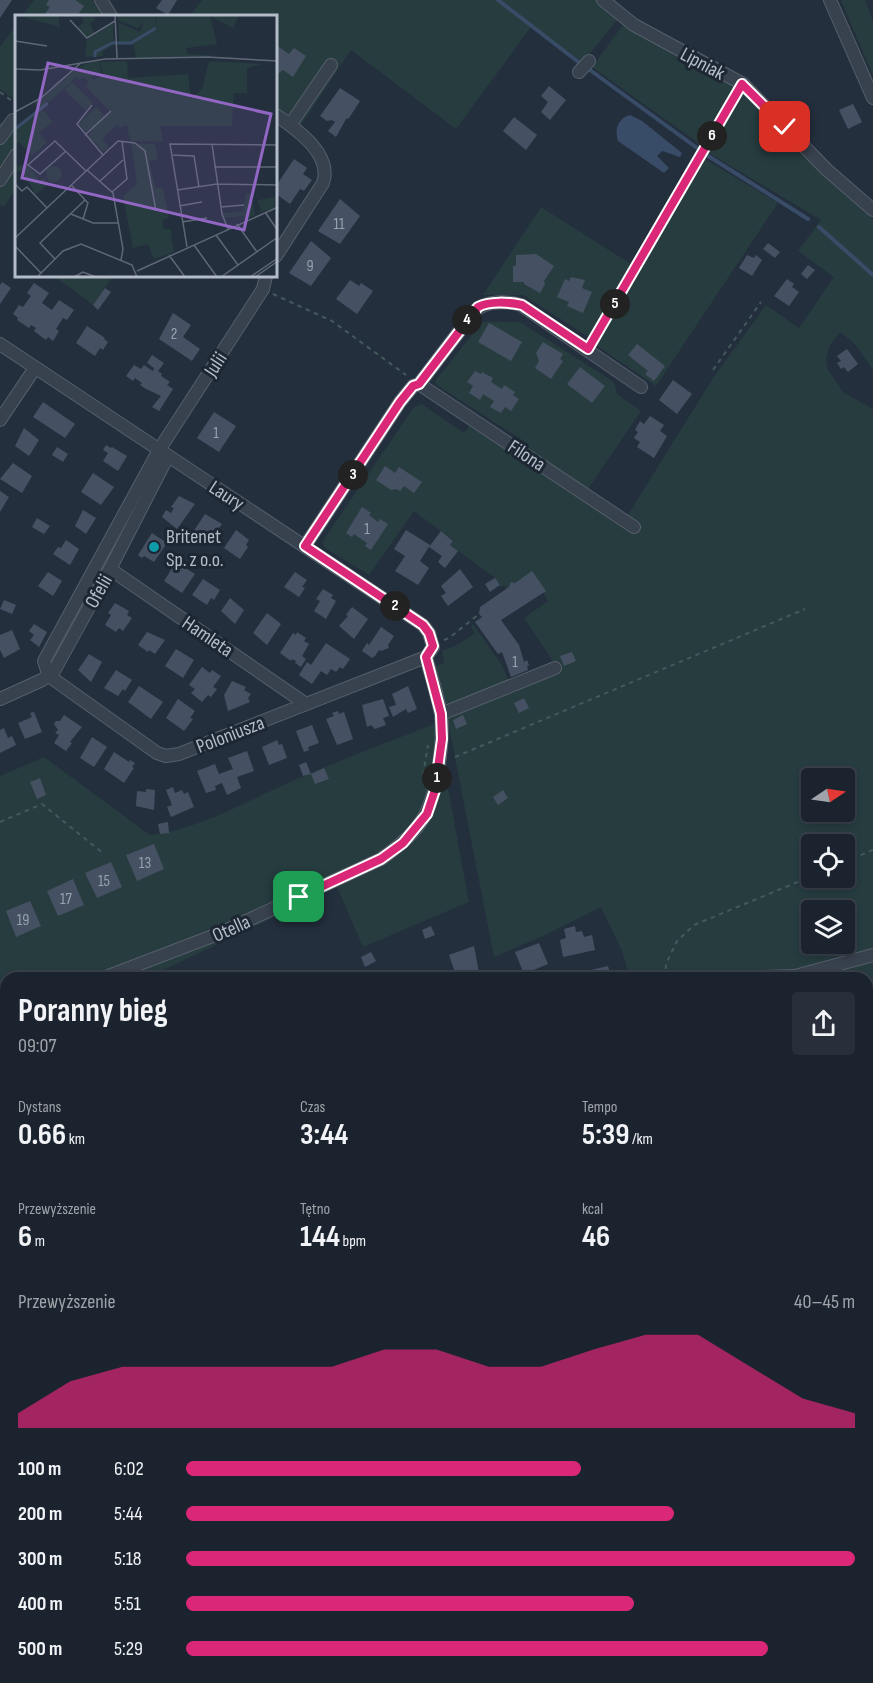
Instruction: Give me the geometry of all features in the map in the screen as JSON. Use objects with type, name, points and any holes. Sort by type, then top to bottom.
[{"type":"street","points":[[100,0],[110,15]]},
{"type":"street","name":"Lipniak","points":[[603,0],[634,26],[742,84],[827,170],[873,210]]},
{"type":"street","points":[[830,0],[873,98]]},
{"type":"street","points":[[579,72],[589,61]]},
{"type":"street","points":[[290,125],[331,65]]},
{"type":"street","points":[[278,116],[317,152],[326,175],[278,253]]},
{"type":"street","points":[[0,138],[13,120],[15,121]]},
{"type":"street","points":[[0,180],[15,157]]},
{"type":"street","name":"Julii","points":[[164,453],[263,289],[266,278]]},
{"type":"street","points":[[305,546],[400,402],[483,304],[522,305],[640,387]]},
{"type":"street","name":"Laury","points":[[0,344],[423,625],[429,633],[433,646],[426,657]]},
{"type":"street","points":[[0,420],[35,368]]},
{"type":"street","name":"Filona","points":[[416,385],[634,527]]},
{"type":"street","points":[[0,699],[49,675],[44,661],[164,453]]},
{"type":"street","name":"Ofelii","points":[[49,675],[54,671],[110,569],[164,453]]},
{"type":"street","name":"Hamleta","points":[[110,569],[306,704]]},
{"type":"street","name":"Poloniusza","points":[[49,675],[157,753],[166,756],[178,754],[426,657]]},
{"type":"street","name":"Otella","points":[[109,972],[218,934],[353,873],[394,850],[418,826],[432,804],[440,758],[441,714],[426,657]]},
{"type":"street","points":[[441,714],[555,668]]},
{"type":"street","points":[[813,972],[873,955]]},
{"type":"path","points":[[588,349],[742,84]]},
{"type":"path","points":[[0,92],[15,103]]},
{"type":"path","points":[[263,289],[332,321],[408,376],[416,385]]},
{"type":"path","points":[[713,370],[761,302]]},
{"type":"path","points":[[455,757],[805,609]]},
{"type":"path","points":[[423,780],[429,737]]},
{"type":"path","points":[[0,822],[42,804],[104,854]]},
{"type":"path","points":[[855,857],[873,850]]},
{"type":"path","points":[[665,972],[666,964],[677,941],[694,925],[801,881]]},
{"type":"green space","points":[[34,0],[92,0],[103,15],[23,15]]},
{"type":"green space","points":[[202,0],[597,0],[618,19],[583,62],[531,27],[456,129],[351,50],[301,125],[278,108],[278,15],[191,15]]},
{"type":"green space","points":[[841,0],[865,0],[873,21],[873,76]]},
{"type":"green space","points":[[634,25],[743,84],[845,194],[873,219],[873,370],[855,344],[840,332],[829,347],[826,360],[828,370],[843,392],[873,409],[873,972],[628,972],[622,951],[601,907],[494,957],[447,717],[559,670],[524,618],[548,601],[532,574],[507,589],[504,585],[501,587],[495,578],[450,545],[453,540],[414,511],[369,575],[325,548],[322,542],[414,407],[422,404],[464,433],[469,426],[515,456],[522,440],[435,384],[482,322],[520,322],[614,382],[617,394],[641,411],[588,489],[628,515],[713,378],[766,305],[799,328],[834,277],[798,251],[821,220],[709,153],[592,67],[622,26]]},
{"type":"green space","points":[[15,26],[15,100],[0,89],[0,47]]},
{"type":"green space","points":[[0,122],[15,133],[15,190],[4,207],[0,204]]},
{"type":"green space","points":[[703,158],[778,203],[656,386],[594,344],[641,269]]},
{"type":"green space","points":[[541,207],[634,266],[590,338],[523,295],[483,295]]},
{"type":"green space","points":[[57,278],[112,278],[93,305]]},
{"type":"green space","points":[[473,624],[503,667],[509,682],[447,708],[436,666],[444,663],[442,651],[457,645],[475,633],[471,627]]},
{"type":"green space","points":[[434,724],[469,902],[363,947],[337,887],[159,972],[0,972],[0,776],[44,757],[150,835],[204,821],[308,774]]},
{"type":"water","points":[[630,115],[642,121],[682,153],[680,157],[662,151],[657,156],[669,168],[664,173],[618,141],[616,132],[618,125],[622,119]]},
{"type":"building","points":[[0,0],[12,0],[0,18]]},
{"type":"building","points":[[49,0],[75,0],[84,6],[78,15],[44,15],[50,7],[46,5]]},
{"type":"building","points":[[162,0],[177,0],[168,15],[156,8]]},
{"type":"building","points":[[278,46],[289,54],[294,48],[306,56],[293,77],[283,70],[278,74]]},
{"type":"building","points":[[549,86],[566,100],[550,120],[541,112],[548,102],[541,96]]},
{"type":"building","points":[[340,88],[360,101],[336,137],[328,131],[335,122],[327,121],[320,116]]},
{"type":"building","points":[[853,104],[862,122],[848,129],[839,110]]},
{"type":"building","points":[[514,117],[537,135],[526,150],[503,131]]},
{"type":"building","points":[[294,159],[307,168],[303,174],[312,180],[304,191],[300,189],[290,204],[278,195],[278,183]]},
{"type":"building","points":[[340,199],[360,216],[340,244],[318,231]]},
{"type":"building","points":[[311,241],[331,258],[311,286],[289,273]]},
{"type":"building","points":[[768,243],[780,252],[775,258],[763,249]]},
{"type":"building","points":[[536,254],[554,266],[544,281],[545,284],[540,293],[524,282],[513,282],[516,255]]},
{"type":"building","points":[[747,255],[754,258],[756,255],[762,260],[752,276],[739,268]]},
{"type":"building","points":[[808,265],[815,270],[807,279],[801,274]]},
{"type":"building","points":[[571,277],[585,280],[582,288],[592,292],[583,313],[567,306],[569,302],[557,297],[565,279],[569,281]]},
{"type":"building","points":[[787,279],[799,292],[789,306],[774,296]]},
{"type":"building","points":[[350,280],[359,286],[361,283],[373,291],[357,314],[336,299]]},
{"type":"building","points":[[2,282],[11,288],[0,304],[0,285]]},
{"type":"building","points":[[34,283],[49,293],[42,303],[52,310],[59,300],[74,310],[67,320],[63,318],[56,329],[59,331],[53,341],[48,337],[46,340],[34,331],[36,328],[31,325],[29,328],[17,320],[18,318],[13,314],[19,305],[23,307],[31,296],[27,293]]},
{"type":"building","points":[[105,288],[111,292],[98,310],[93,305]]},
{"type":"building","points":[[173,313],[191,325],[183,337],[200,349],[192,361],[159,339]]},
{"type":"building","points":[[489,323],[522,342],[511,361],[478,342]]},
{"type":"building","points":[[87,326],[108,342],[95,356],[76,343]]},
{"type":"building","points":[[543,342],[563,354],[560,359],[563,361],[551,379],[535,368],[539,361],[536,353]]},
{"type":"building","points":[[637,344],[665,366],[654,381],[645,374],[648,371],[628,355]]},
{"type":"building","points":[[847,349],[858,364],[848,372],[844,367],[841,369],[837,363],[841,361],[837,356]]},
{"type":"building","points":[[152,355],[164,363],[158,371],[170,382],[167,385],[173,389],[159,411],[152,407],[161,396],[140,385],[142,383],[135,378],[133,381],[126,376],[134,365],[141,369],[144,365],[153,371],[154,368],[147,363]]},
{"type":"building","points":[[580,367],[605,386],[592,403],[567,384]]},
{"type":"building","points":[[475,371],[493,378],[491,382],[502,389],[504,385],[515,392],[513,395],[519,399],[511,411],[505,407],[501,413],[490,407],[494,401],[483,394],[480,400],[469,393],[473,386],[467,382]]},
{"type":"building","points":[[673,380],[692,394],[677,414],[659,400]]},
{"type":"building","points":[[43,402],[75,424],[65,438],[33,417]]},
{"type":"building","points":[[214,412],[236,426],[219,452],[197,438]]},
{"type":"building","points":[[650,416],[664,425],[660,431],[667,436],[654,458],[637,447],[640,442],[634,438],[640,421],[644,424]]},
{"type":"building","points":[[24,428],[39,440],[29,456],[15,446]]},
{"type":"building","points":[[106,445],[127,456],[118,471],[103,461],[108,453],[103,450]]},
{"type":"building","points":[[57,447],[68,454],[63,462],[52,455]]},
{"type":"building","points":[[13,463],[32,476],[22,493],[0,479]]},
{"type":"building","points":[[385,466],[395,473],[399,467],[422,482],[414,493],[404,486],[400,491],[391,490],[376,480]]},
{"type":"building","points":[[93,473],[114,487],[101,505],[81,492]]},
{"type":"building","points":[[0,491],[9,497],[0,512]]},
{"type":"building","points":[[179,496],[195,504],[177,529],[162,517],[166,510],[171,513],[174,508],[171,507]]},
{"type":"building","points":[[362,507],[378,522],[380,519],[388,524],[371,550],[365,546],[367,543],[354,534],[352,537],[346,533]]},
{"type":"building","points":[[83,510],[96,518],[86,534],[75,526]]},
{"type":"building","points":[[205,514],[222,524],[210,541],[193,532]]},
{"type":"building","points":[[37,518],[50,526],[44,534],[32,527]]},
{"type":"building","points":[[236,530],[249,540],[246,545],[248,547],[240,559],[224,548]]},
{"type":"building","points":[[406,530],[430,545],[420,561],[429,568],[418,585],[395,571],[405,556],[394,549]]},
{"type":"building","points":[[441,531],[453,541],[450,545],[458,551],[445,568],[438,562],[442,556],[429,547]]},
{"type":"building","name":"Britenet Sp. z o.o.","points":[[152,533],[167,543],[154,562],[138,555]]},
{"type":"building","points":[[66,540],[79,549],[70,565],[53,554]]},
{"type":"building","points":[[176,562],[195,574],[182,593],[164,581]]},
{"type":"building","points":[[460,569],[473,587],[448,606],[441,596],[446,593],[441,586]]},
{"type":"building","points":[[532,571],[546,591],[501,620],[519,645],[524,662],[527,660],[529,665],[528,670],[511,677],[502,652],[498,654],[475,622],[482,617],[479,614],[480,607],[509,587],[511,582],[515,583]]},
{"type":"building","points":[[48,572],[62,581],[53,596],[38,586]]},
{"type":"building","points":[[295,572],[307,580],[299,597],[284,587]]},
{"type":"building","points":[[495,578],[500,585],[490,592],[485,584]]},
{"type":"building","points":[[203,579],[220,590],[214,600],[211,598],[207,605],[192,595]]},
{"type":"building","points":[[323,589],[333,595],[331,598],[336,601],[326,619],[314,611],[320,601],[316,599]]},
{"type":"building","points":[[230,598],[244,610],[235,624],[221,611]]},
{"type":"building","points":[[4,600],[16,605],[12,614],[0,609]]},
{"type":"building","points":[[115,603],[129,611],[127,615],[132,618],[123,631],[119,628],[116,632],[105,625],[111,615],[108,613]]},
{"type":"building","points":[[352,607],[368,619],[354,639],[339,626]]},
{"type":"building","points":[[267,613],[281,624],[267,645],[253,633]]},
{"type":"building","points":[[34,624],[47,632],[39,647],[30,640],[34,635],[29,631]]},
{"type":"building","points":[[381,627],[394,636],[388,645],[389,648],[379,650],[372,658],[362,651]]},
{"type":"building","points":[[12,630],[20,649],[4,658],[0,650],[0,635]]},
{"type":"building","points":[[147,632],[165,640],[155,654],[138,645]]},
{"type":"building","points":[[297,632],[306,638],[304,641],[309,644],[302,656],[306,659],[301,667],[295,663],[296,661],[292,659],[291,661],[280,653],[293,633],[296,635]]},
{"type":"building","points":[[326,643],[350,659],[343,669],[340,667],[336,672],[331,669],[327,675],[321,671],[312,684],[299,675],[307,662],[311,665]]},
{"type":"building","points":[[176,649],[194,660],[183,678],[165,666]]},
{"type":"building","points":[[572,652],[576,661],[564,666],[560,656]]},
{"type":"building","points":[[89,654],[102,662],[91,682],[78,670]]},
{"type":"building","points":[[202,667],[210,673],[212,670],[221,676],[213,687],[217,689],[211,697],[208,695],[202,702],[191,693],[195,689],[189,685]]},
{"type":"building","points":[[116,670],[132,680],[125,691],[123,689],[118,696],[104,688]]},
{"type":"building","points":[[232,681],[246,687],[244,690],[251,694],[248,698],[250,702],[228,711],[224,695]]},
{"type":"building","points":[[139,686],[163,702],[151,719],[128,702]]},
{"type":"building","points":[[408,686],[417,709],[408,713],[406,709],[393,717],[389,707],[396,705],[392,694]]},
{"type":"building","points":[[524,698],[529,708],[519,713],[514,703]]},
{"type":"building","points":[[178,699],[195,711],[190,718],[193,719],[184,731],[166,718]]},
{"type":"building","points":[[383,699],[389,716],[383,718],[386,725],[375,729],[371,725],[367,727],[362,705]]},
{"type":"building","points":[[338,711],[339,714],[344,712],[353,739],[337,745],[326,719],[334,716],[332,713]]},
{"type":"building","points":[[34,712],[42,732],[25,739],[18,723],[32,717],[30,713]]},
{"type":"building","points":[[64,715],[82,727],[66,751],[54,743],[59,735],[55,733],[58,730],[54,724]]},
{"type":"building","points":[[463,715],[467,724],[456,729],[453,720]]},
{"type":"building","points":[[312,725],[319,743],[308,747],[309,750],[304,752],[296,731]]},
{"type":"building","points":[[4,728],[8,738],[12,736],[16,745],[0,753],[0,730]]},
{"type":"building","points":[[92,737],[107,747],[94,767],[80,758]]},
{"type":"building","points":[[277,740],[279,745],[282,744],[287,758],[269,765],[262,747]]},
{"type":"building","points":[[247,751],[254,771],[237,777],[241,788],[227,795],[222,783],[215,786],[216,790],[206,793],[197,771],[215,764],[219,774],[233,769],[228,758]]},
{"type":"building","points":[[114,752],[129,762],[130,760],[135,763],[124,783],[104,769]]},
{"type":"building","points":[[306,762],[311,774],[303,776],[299,765]]},
{"type":"building","points":[[324,768],[329,779],[315,784],[311,774]]},
{"type":"building","points":[[40,778],[46,795],[37,799],[30,782]]},
{"type":"building","points":[[173,787],[175,793],[182,790],[184,794],[188,792],[194,807],[171,817],[167,807],[172,805],[166,790]]},
{"type":"building","points":[[146,789],[155,790],[154,810],[136,806],[137,791],[146,792]]},
{"type":"building","points":[[503,790],[508,798],[498,805],[493,797]]},
{"type":"building","points":[[168,822],[169,833],[160,834],[158,824]]},
{"type":"building","points":[[154,844],[164,869],[137,881],[126,855]]},
{"type":"building","points":[[111,862],[122,887],[97,898],[85,873]]},
{"type":"building","points":[[73,879],[84,905],[58,916],[47,891]]},
{"type":"building","points":[[30,901],[41,926],[16,937],[6,911]]},
{"type":"building","points":[[431,926],[435,935],[425,939],[422,930]]},
{"type":"building","points":[[575,926],[576,932],[582,931],[584,937],[592,935],[595,950],[563,957],[560,940],[566,938],[564,929]]},
{"type":"building","points":[[539,943],[548,964],[523,972],[515,952]]},
{"type":"building","points":[[474,946],[479,972],[455,972],[449,955]]},
{"type":"building","points":[[371,952],[376,961],[365,967],[361,957]]},
{"type":"building","points":[[608,966],[610,972],[591,972],[591,970]]},
{"type":"waterway","points":[[498,0],[581,64]]},
{"type":"waterway","points":[[590,70],[697,148]]},
{"type":"waterway","points":[[705,154],[808,219]]},
{"type":"waterway","points":[[819,227],[873,275]]},
{"type":"place","name":"Britenet Sp. z o.o.","points":[[154,547]]},
{"type":"route","points":[[299,897],[381,859],[403,843],[427,814],[432,804],[442,739],[441,714],[426,657],[433,646],[429,633],[423,625],[305,546],[400,402],[413,386],[419,384],[478,307],[492,303],[522,305],[588,349],[742,84],[785,127]]}]
